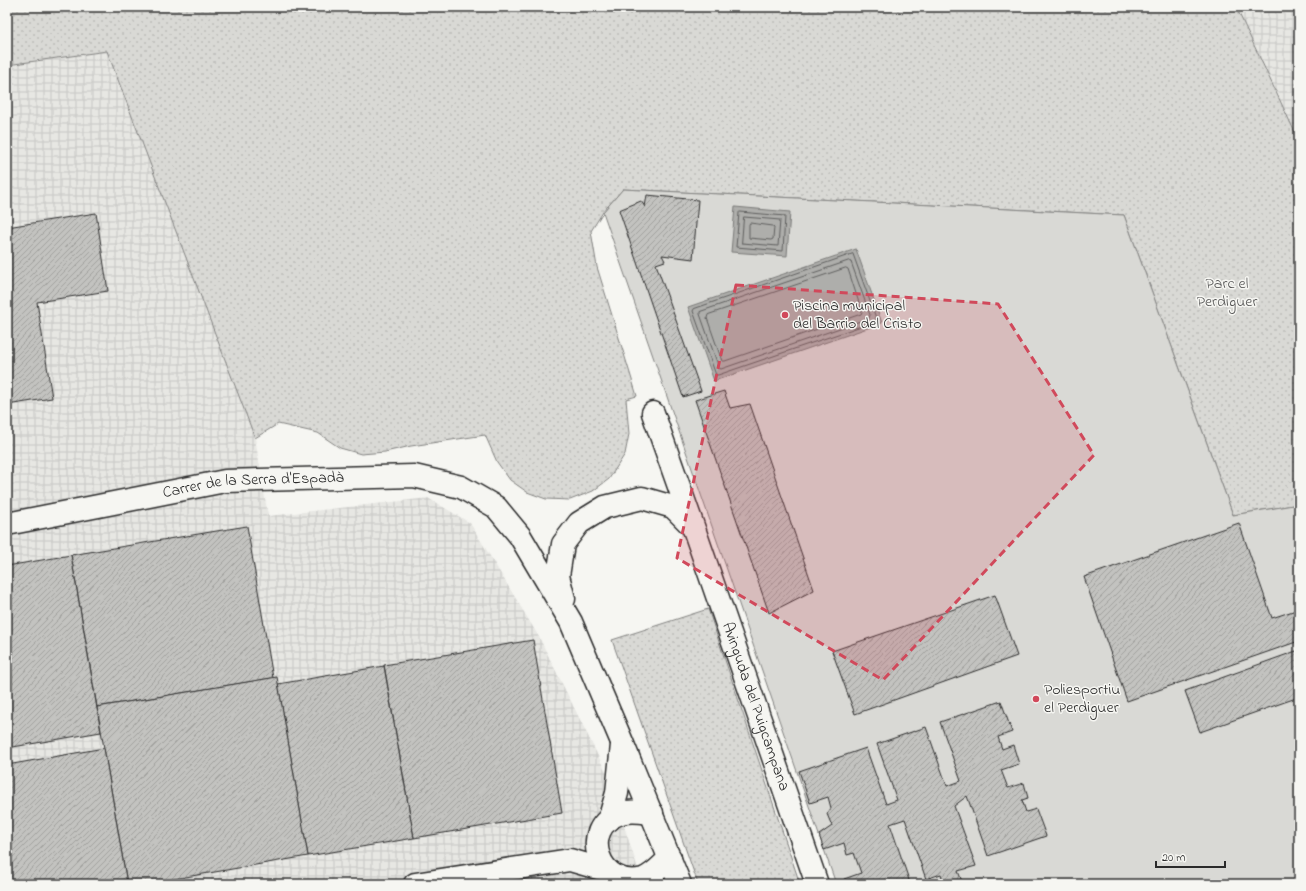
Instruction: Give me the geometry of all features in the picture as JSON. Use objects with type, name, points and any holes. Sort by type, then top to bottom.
[{"type":"street","name":"Avinguda del Puigcampana","points":[[653,413],[817,884]]},
{"type":"street","name":"Carrer de la Serra d'Espadà","points":[[7,524],[225,481],[414,476],[461,487],[496,507]]},
{"type":"street","name":"Avinguda del Puigcampana","points":[[680,884],[652,813],[571,622],[558,576],[563,544],[580,523],[604,507],[642,498],[673,507],[694,529]]},
{"type":"street","name":"Avinguda del Puigcampana","points":[[496,507],[520,536],[571,622]]},
{"type":"street","points":[[618,878],[604,868],[598,858],[596,846],[618,793],[622,742]]},
{"type":"street","points":[[570,860],[604,827],[622,813],[632,811],[652,813]]},
{"type":"street","points":[[415,884],[570,860],[624,880],[634,881],[644,879],[670,858]]},
{"type":"highlighted area","points":[[736,285],[998,304],[1094,455],[883,680],[677,558]]},
{"type":"shaded area","points":[[1236,7],[1299,7],[1299,141]]},
{"type":"shaded area","points":[[107,51],[255,438],[268,516],[428,498],[470,523],[539,637],[607,774],[643,884],[7,884],[7,65]]},
{"type":"green space","name":"Parc el Perdiguer","points":[[7,7],[1236,7],[1299,141],[1299,504],[1233,515],[1124,215],[623,189],[603,212],[591,231],[597,267],[637,396],[626,399],[629,434],[625,454],[609,479],[593,491],[570,500],[546,499],[527,492],[510,480],[497,462],[485,435],[411,446],[385,452],[361,454],[340,448],[318,433],[278,424],[255,438],[107,51],[7,65]]},
{"type":"green space","name":"Poliesportiu el Perdiguer","points":[[623,189],[1124,215],[1233,515],[1299,504],[1299,884],[836,884],[603,212]]},
{"type":"green space","points":[[708,609],[800,884],[698,884],[612,640]]},
{"type":"water","points":[[735,207],[790,212],[787,256],[731,252]]},
{"type":"water","name":"Piscina municipal del Barrio del Cristo","points":[[856,249],[882,323],[714,381],[688,307]]},
{"type":"building","points":[[647,195],[698,200],[693,259],[662,255],[665,261],[656,264],[701,391],[683,397],[619,210],[641,201],[645,207]]},
{"type":"building","points":[[96,213],[108,291],[37,302],[52,398],[7,405],[7,227]]},
{"type":"building","points":[[724,391],[730,408],[750,404],[814,590],[769,613],[695,400]]},
{"type":"building","points":[[1239,523],[1272,618],[1299,609],[1299,641],[1127,701],[1084,577]]},
{"type":"building","points":[[247,526],[273,678],[97,707],[71,555]]},
{"type":"building","points":[[71,555],[101,732],[7,748],[7,566]]},
{"type":"building","points":[[995,595],[1017,656],[855,714],[832,651]]},
{"type":"building","points":[[533,640],[562,813],[414,838],[384,665]]},
{"type":"building","points":[[1299,650],[1299,697],[1200,732],[1185,691]]},
{"type":"building","points":[[384,666],[414,838],[308,856],[278,684]]},
{"type":"building","points":[[277,677],[308,856],[145,884],[127,884],[97,707]]},
{"type":"building","points":[[1001,701],[1012,732],[998,737],[1002,749],[1013,745],[1019,764],[1001,770],[1008,788],[1024,783],[1028,798],[1022,800],[1026,812],[1036,809],[1046,836],[988,856],[967,796],[954,806],[976,866],[958,871],[963,884],[944,884],[941,874],[926,879],[905,819],[890,824],[910,883],[845,884],[844,879],[861,873],[854,853],[847,855],[844,843],[824,850],[819,835],[832,826],[827,814],[831,808],[828,797],[810,803],[799,771],[866,748],[886,804],[897,800],[877,744],[926,727],[947,786],[961,781],[940,722]]},
{"type":"building","points":[[104,748],[127,884],[7,884],[7,765]]},
{"type":"place","name":"Piscina municipal del Barrio del Cristo","points":[[785,315]]},
{"type":"place","name":"Poliesportiu el Perdiguer","points":[[1036,699]]}]
